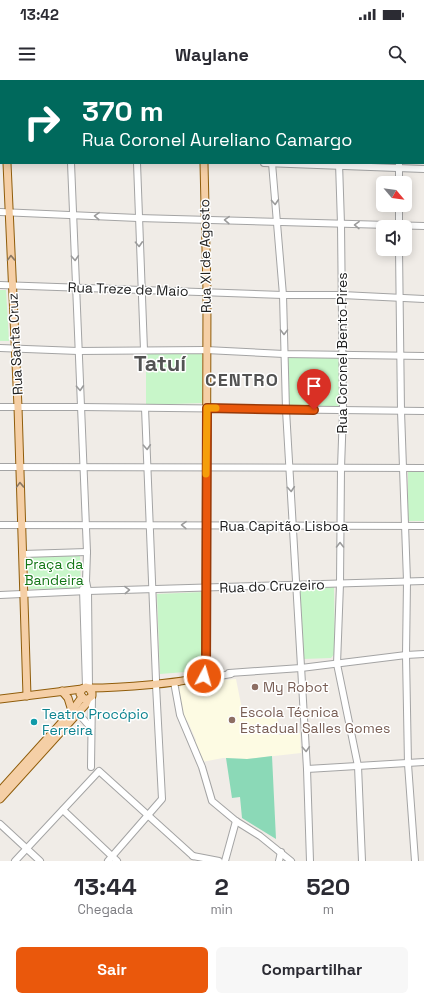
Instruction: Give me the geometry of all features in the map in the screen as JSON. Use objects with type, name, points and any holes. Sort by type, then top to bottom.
[{"type":"main road","name":"Rua Santa Cruz","points":[[7,164],[14,349],[18,407],[28,696]]},
{"type":"main road","name":"Rua XI de Agosto","points":[[204,164],[207,408]]},
{"type":"main road","points":[[206,673],[207,408]]},
{"type":"main road","points":[[0,699],[62,691],[87,693],[107,687],[156,682],[206,673]]},
{"type":"main road","points":[[156,682],[174,682],[202,676],[206,673]]},
{"type":"main road","points":[[62,691],[68,698],[75,712]]},
{"type":"main road","points":[[0,791],[75,712],[86,704],[87,693]]},
{"type":"main road","points":[[0,799],[75,712]]},
{"type":"street","points":[[71,164],[87,552],[87,693],[91,767]]},
{"type":"street","points":[[137,164],[144,350]]},
{"type":"street","points":[[272,164],[283,295],[286,410],[294,525],[296,586],[307,769],[310,861]]},
{"type":"street","points":[[339,164],[399,165],[424,169]]},
{"type":"street","name":"Rua Coronel Bento Pires","points":[[339,164],[343,410],[337,664],[358,766],[362,861]]},
{"type":"street","points":[[399,165],[399,176]]},
{"type":"street","points":[[0,212],[376,225]]},
{"type":"street","points":[[412,226],[424,226]]},
{"type":"street","points":[[399,256],[401,411],[407,581],[406,655],[408,764],[415,861]]},
{"type":"street","name":"Rua Treze de Maio","points":[[0,285],[283,295],[342,295],[424,299]]},
{"type":"street","points":[[0,348],[78,351],[206,350],[284,354],[424,356]]},
{"type":"street","points":[[0,407],[81,406],[424,411]]},
{"type":"street","points":[[63,810],[113,859],[162,799],[145,408]]},
{"type":"street","points":[[0,467],[424,468]]},
{"type":"street","name":"Rua Capitão Lisboa","points":[[0,524],[424,526]]},
{"type":"street","points":[[23,554],[87,552]]},
{"type":"street","name":"Rua do Cruzeiro","points":[[0,595],[424,581]]},
{"type":"street","points":[[291,861],[260,836],[236,821],[212,801],[202,768],[180,715],[174,682],[231,674],[301,668],[424,654]]},
{"type":"street","points":[[206,673],[231,674]]},
{"type":"street","points":[[75,712],[90,728]]},
{"type":"street","points":[[307,769],[424,762]]},
{"type":"street","points":[[15,861],[99,771],[193,856],[219,861]]},
{"type":"street","points":[[225,861],[236,821]]},
{"type":"street","points":[[0,824],[40,861]]},
{"type":"street","points":[[279,861],[281,852]]},
{"type":"street","points":[[188,861],[193,856]]},
{"type":"shaded area","name":"Escola Técnica Estadual Salles Gomes","points":[[236,679],[243,714],[277,712],[279,735],[300,733],[301,753],[247,759],[223,758],[202,762],[195,742],[196,740],[188,722],[182,715],[178,692],[182,684]]},
{"type":"green space","points":[[0,290],[6,290],[9,341],[0,341]]},
{"type":"green space","points":[[146,352],[202,354],[202,403],[146,405]]},
{"type":"green space","points":[[287,357],[339,357],[340,407],[288,407]]},
{"type":"green space","points":[[408,471],[424,471],[424,521],[408,521]]},
{"type":"green space","name":"Praça da Bandeira","points":[[80,555],[81,588],[29,589],[28,556]]},
{"type":"green space","points":[[334,587],[335,653],[331,658],[303,659],[299,589]]},
{"type":"green space","points":[[203,592],[202,666],[198,671],[160,674],[157,594]]},
{"type":"green space","points":[[272,756],[276,839],[242,818],[240,797],[232,798],[226,758],[247,759]]},
{"type":"slow traffic","points":[[206,474],[207,408],[216,408]]},
{"type":"place","name":"My Robot","points":[[255,687]]},
{"type":"place","name":"Escola Técnica Estadual Salles Gomes","points":[[232,720]]},
{"type":"place","name":"Teatro Procópio Ferreira","points":[[34,722]]},
{"type":"district","name":"Tatuí","points":[[160,363]]},
{"type":"district","name":"CENTRO","points":[[242,379]]},
{"type":"route","points":[[204,676],[206,673],[207,408],[314,410]]}]
